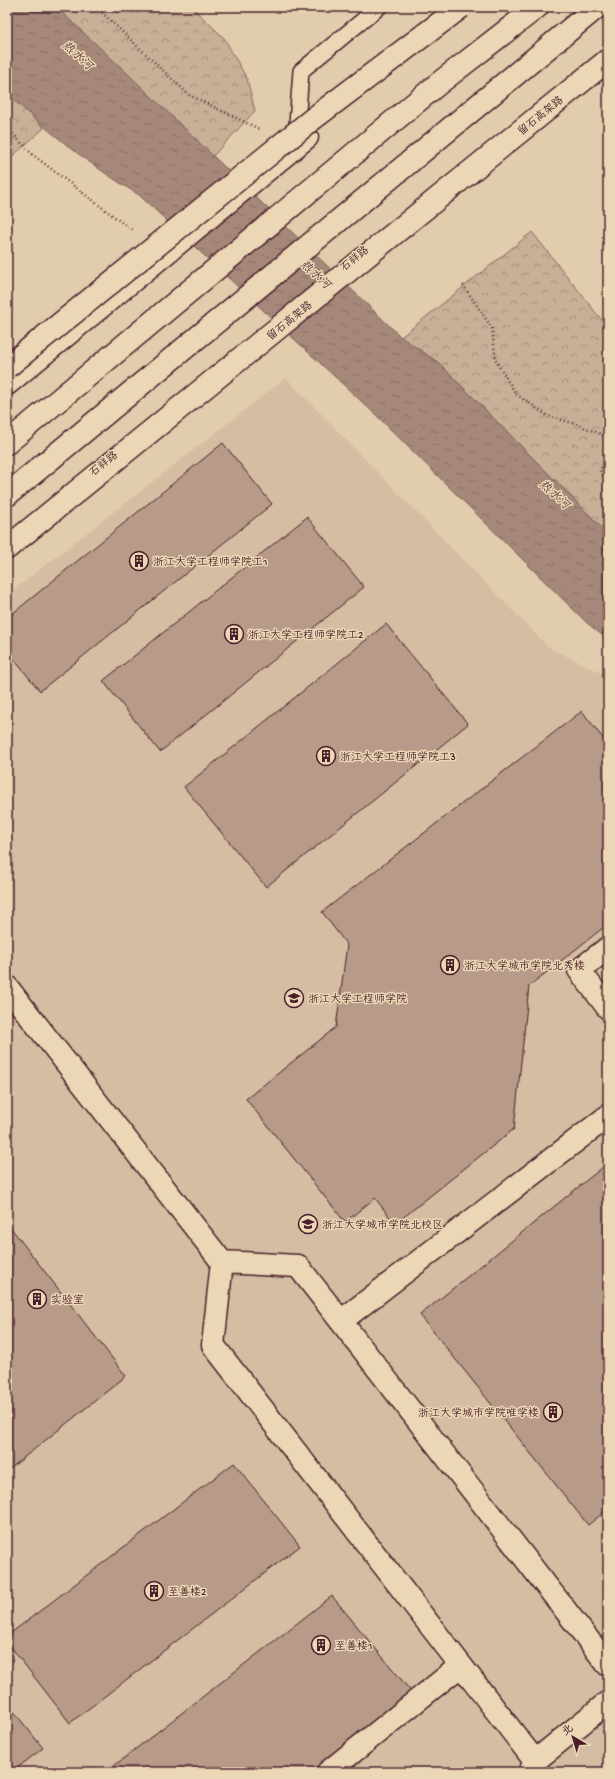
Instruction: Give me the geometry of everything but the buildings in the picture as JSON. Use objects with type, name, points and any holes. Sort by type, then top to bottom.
[{"type":"main road","points":[[7,384],[296,147],[462,7]]},
{"type":"main road","points":[[7,367],[314,118],[462,7]]},
{"type":"main road","points":[[7,443],[438,84],[537,7]]},
{"type":"main road","points":[[7,495],[597,7]]},
{"type":"main road","name":"石祥路","points":[[7,541],[608,51]]},
{"type":"main road","name":"留石高架路","points":[[7,548],[608,60]]},
{"type":"main road","points":[[608,948],[579,970],[608,1008]]},
{"type":"main road","points":[[7,988],[222,1262],[213,1345],[460,1666],[532,1767],[608,1702]]},
{"type":"main road","points":[[341,1321],[608,1116]]},
{"type":"main road","points":[[222,1262],[298,1266],[608,1665]]},
{"type":"main road","points":[[328,1772],[460,1666]]},
{"type":"lane","points":[[296,147],[301,71],[379,7]]},
{"type":"path","points":[[96,7],[189,95],[260,130]]},
{"type":"path","points":[[7,128],[33,155],[164,255]]},
{"type":"path","points":[[463,286],[492,328],[496,361],[516,394],[548,416],[576,424],[608,437]]},
{"type":"path","points":[[608,457],[600,470],[608,483]]},
{"type":"shaded area","name":"浙江大学城市学院北校区","points":[[286,378],[548,647],[608,676],[608,1772],[7,1772],[7,595]]},
{"type":"green space","points":[[56,7],[192,7],[224,38],[247,79],[255,111],[213,156]]},
{"type":"green space","points":[[7,93],[44,128],[7,161]]},
{"type":"green space","points":[[532,232],[608,328],[608,534],[439,363],[401,337]]},
{"type":"water","name":"热水河","points":[[7,7],[56,7],[125,71],[401,337],[439,363],[608,534],[608,640],[587,623],[376,415],[139,195],[70,148],[38,122],[7,93]]},
{"type":"place","name":"浙江大学工程师学院工1","points":[[139,561]]},
{"type":"place","name":"浙江大学工程师学院工2","points":[[234,634]]},
{"type":"place","name":"浙江大学工程师学院工3","points":[[326,756]]},
{"type":"place","name":"浙江大学城市学院北秀楼","points":[[450,965]]},
{"type":"place","name":"浙江大学工程师学院","points":[[294,998]]},
{"type":"place","name":"浙江大学城市学院北校区","points":[[308,1224]]},
{"type":"place","name":"实验室","points":[[37,1299]]},
{"type":"place","name":"浙江大学城市学院唯学楼","points":[[553,1412]]},
{"type":"place","name":"至善楼2","points":[[154,1591]]},
{"type":"place","name":"至善楼1","points":[[321,1645]]}]
